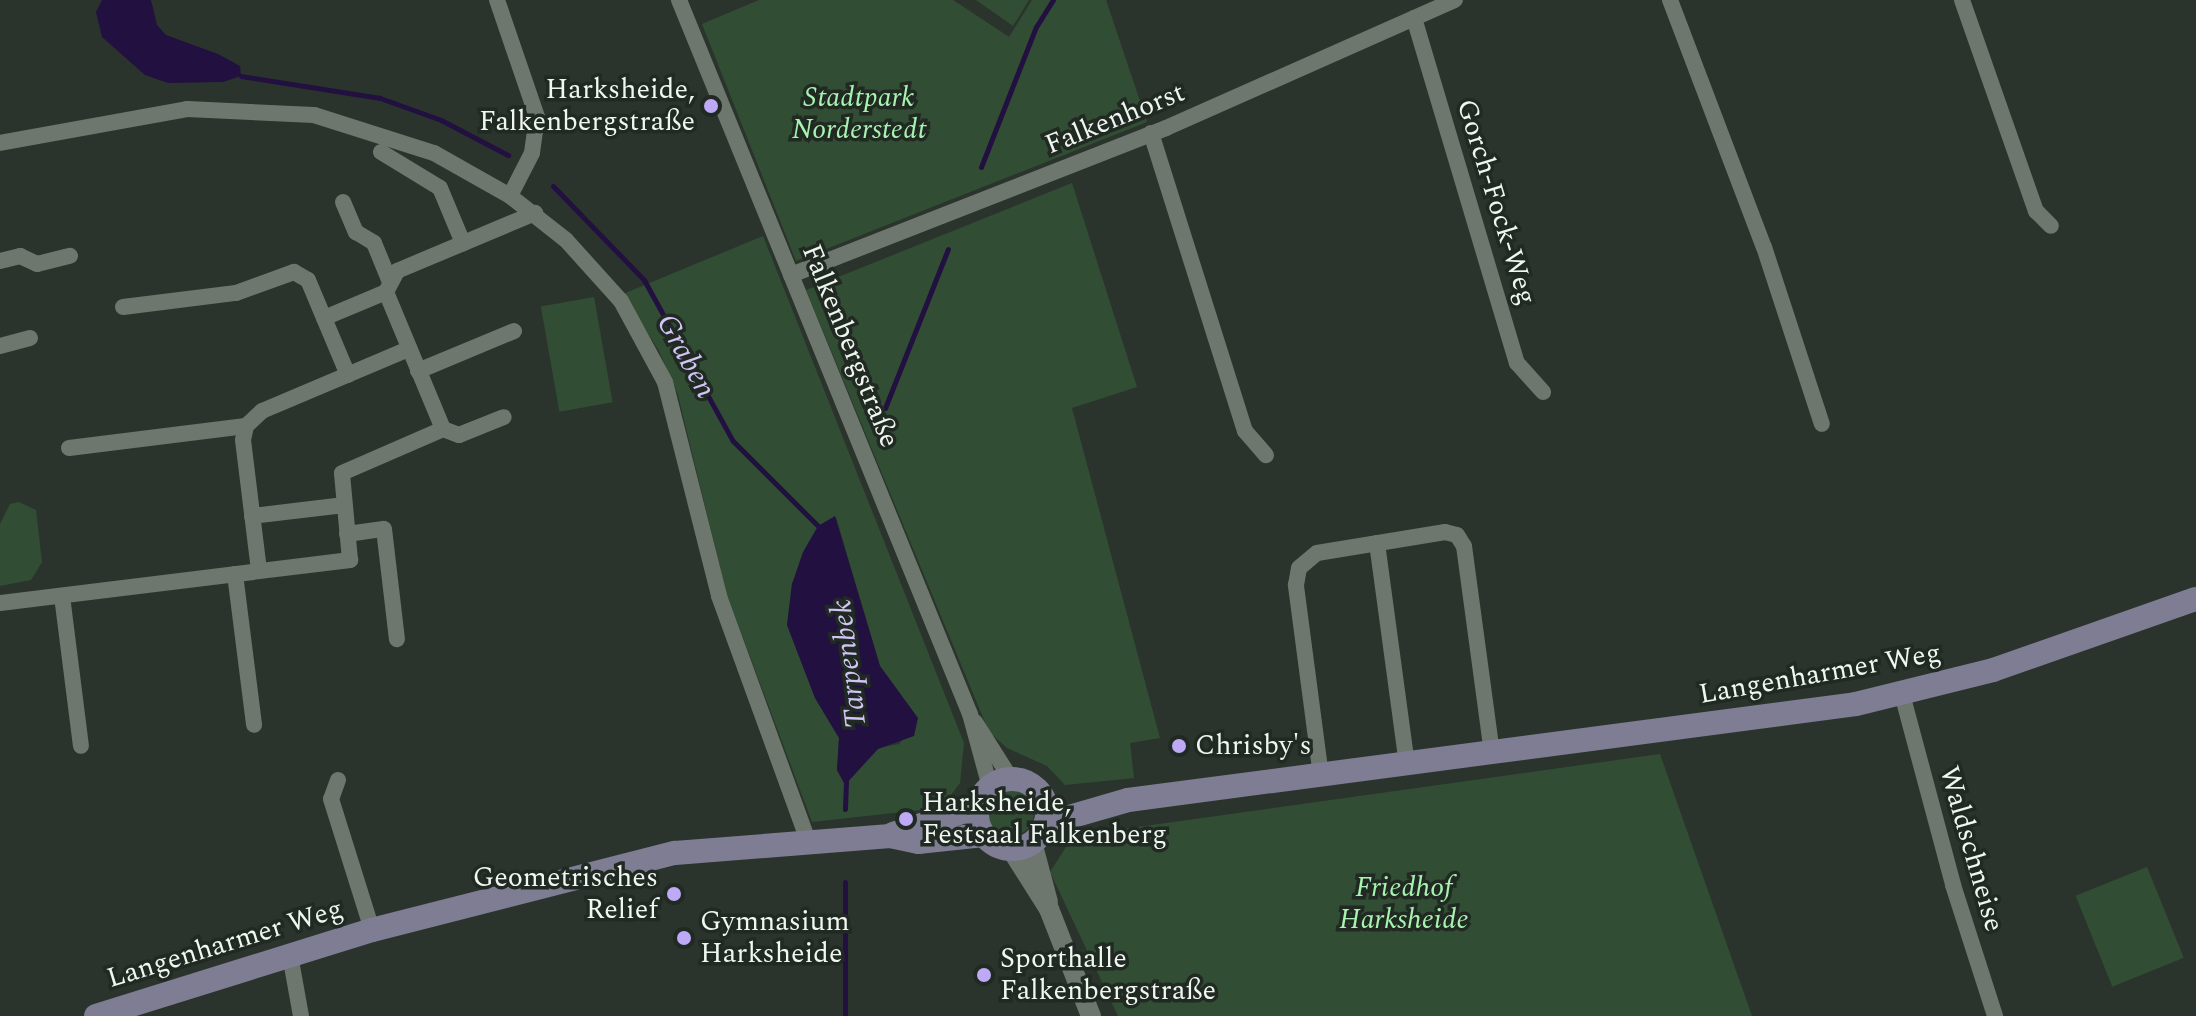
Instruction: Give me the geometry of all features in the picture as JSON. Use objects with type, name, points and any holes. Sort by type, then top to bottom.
[{"type":"main road","name":"Langenharmer Weg","points":[[890,836],[993,791],[1026,783],[1043,798],[1128,800],[1492,754],[1902,694],[2009,665],[2195,603]]},
{"type":"main road","points":[[993,791],[984,835],[1029,838],[1043,798]]},
{"type":"main road","name":"Langenharmer Weg","points":[[1029,838],[1128,800]]},
{"type":"main road","name":"Langenharmer Weg","points":[[96,1016],[372,930],[584,879],[691,865],[728,851],[890,836],[918,842],[984,835]]},
{"type":"street","points":[[497,0],[532,94],[537,123],[530,159],[510,196]]},
{"type":"street","name":"Falkenbergstraße","points":[[679,0],[970,714],[993,791]]},
{"type":"street","name":"Falkenhorst","points":[[791,275],[1151,133],[1455,0]]},
{"type":"street","points":[[1670,0],[1764,247],[1822,424]]},
{"type":"street","points":[[1962,0],[2036,211],[2051,226]]},
{"type":"street","name":"Gorch-Fock-Weg","points":[[1414,18],[1517,363],[1543,392]]},
{"type":"street","points":[[0,143],[187,109],[282,111],[345,122],[405,141],[510,196],[535,213],[612,289],[659,368],[679,427],[715,585],[809,843]]},
{"type":"street","points":[[1151,133],[1245,431],[1266,455]]},
{"type":"street","points":[[381,152],[440,188],[463,243]]},
{"type":"street","points":[[343,202],[356,232],[373,242],[409,349],[443,429]]},
{"type":"street","points":[[324,318],[388,287],[397,271],[535,213]]},
{"type":"street","points":[[1764,247],[1787,269]]},
{"type":"street","points":[[0,261],[20,256],[37,264],[70,256]]},
{"type":"street","points":[[123,307],[236,293],[291,271],[308,279],[348,375]]},
{"type":"street","points":[[418,371],[514,331]]},
{"type":"street","points":[[0,346],[30,338]]},
{"type":"street","points":[[69,448],[246,426],[262,411],[409,349]]},
{"type":"street","points":[[0,603],[350,560],[343,471],[443,429],[459,435],[504,417]]},
{"type":"street","points":[[246,426],[259,571]]},
{"type":"street","points":[[252,516],[344,505]]},
{"type":"street","points":[[347,534],[384,529],[397,639]]},
{"type":"street","points":[[1321,776],[1296,576],[1315,554],[1445,532],[1463,542],[1492,754]]},
{"type":"street","points":[[1377,543],[1407,765]]},
{"type":"street","points":[[235,574],[254,725]]},
{"type":"street","points":[[62,596],[81,746]]},
{"type":"street","name":"Waldschneise","points":[[1902,694],[1953,885],[1995,1016]]},
{"type":"street","name":"Langenharmer Weg","points":[[338,780],[331,799],[372,930]]},
{"type":"street","points":[[1029,838],[1049,909],[1091,1016]]},
{"type":"street","points":[[290,955],[301,1016]]},
{"type":"green space","name":"Stadtpark Norderstedt","points":[[759,0],[953,0],[1009,37],[1032,0],[1106,0],[1147,122],[796,261],[702,24]]},
{"type":"green space","points":[[976,0],[1029,0],[1013,26]]},
{"type":"green space","points":[[1072,183],[1137,387],[1072,408],[1160,738],[1130,743],[1134,778],[1065,785],[1047,766],[1007,748],[989,732],[806,290]]},
{"type":"green space","points":[[763,236],[964,743],[960,783],[948,799],[920,810],[812,822],[726,592],[678,395],[659,351],[623,294]],"holes":[[[836,517],[880,666],[918,719],[899,744],[878,748],[844,782],[837,770],[839,738],[815,698],[787,625],[792,583]]]},
{"type":"green space","points":[[594,297],[613,402],[559,412],[541,306]]},
{"type":"green space","points":[[19,502],[36,510],[42,562],[31,580],[0,586],[0,524],[10,504]]},
{"type":"green space","name":"Friedhof Harksheide","points":[[1660,754],[1752,1016],[1118,1016],[1050,872],[1073,836]]},
{"type":"green space","points":[[1011,790],[1028,796],[1034,813],[1028,830],[1011,836],[994,830],[988,813],[994,796]]},
{"type":"green space","points":[[2147,867],[2184,958],[2112,987],[2076,896]]},
{"type":"water","points":[[102,0],[151,0],[157,25],[166,35],[218,54],[240,66],[241,76],[223,82],[168,83],[145,75],[102,37],[96,12]]},
{"type":"water","points":[[835,516],[880,666],[918,718],[914,736],[878,749],[845,785],[837,770],[839,738],[815,698],[787,625],[792,584],[803,552],[818,526]]},
{"type":"waterway","name":"Tarpenbek","points":[[981,167],[1036,27],[1053,0]]},
{"type":"waterway","name":"Graben","points":[[241,76],[380,98],[441,120],[508,155]]},
{"type":"waterway","name":"Graben","points":[[553,186],[644,280],[733,441],[818,526]]},
{"type":"waterway","name":"Tarpenbek","points":[[885,408],[948,249]]},
{"type":"waterway","name":"Tarpenbek","points":[[845,809],[846,781]]},
{"type":"waterway","name":"Tarpenbek","points":[[845,882],[845,1016]]},
{"type":"place","name":"Harksheide, Falkenbergstraße","points":[[711,106]]},
{"type":"place","name":"Chrisby's","points":[[1179,746]]},
{"type":"place","name":"Harksheide, Festsaal Falkenberg","points":[[906,819]]},
{"type":"place","name":"Geometrisches Relief","points":[[674,894]]},
{"type":"place","name":"Gymnasium Harksheide","points":[[684,938]]},
{"type":"place","name":"Sporthalle Falkenbergstraße","points":[[984,975]]}]
